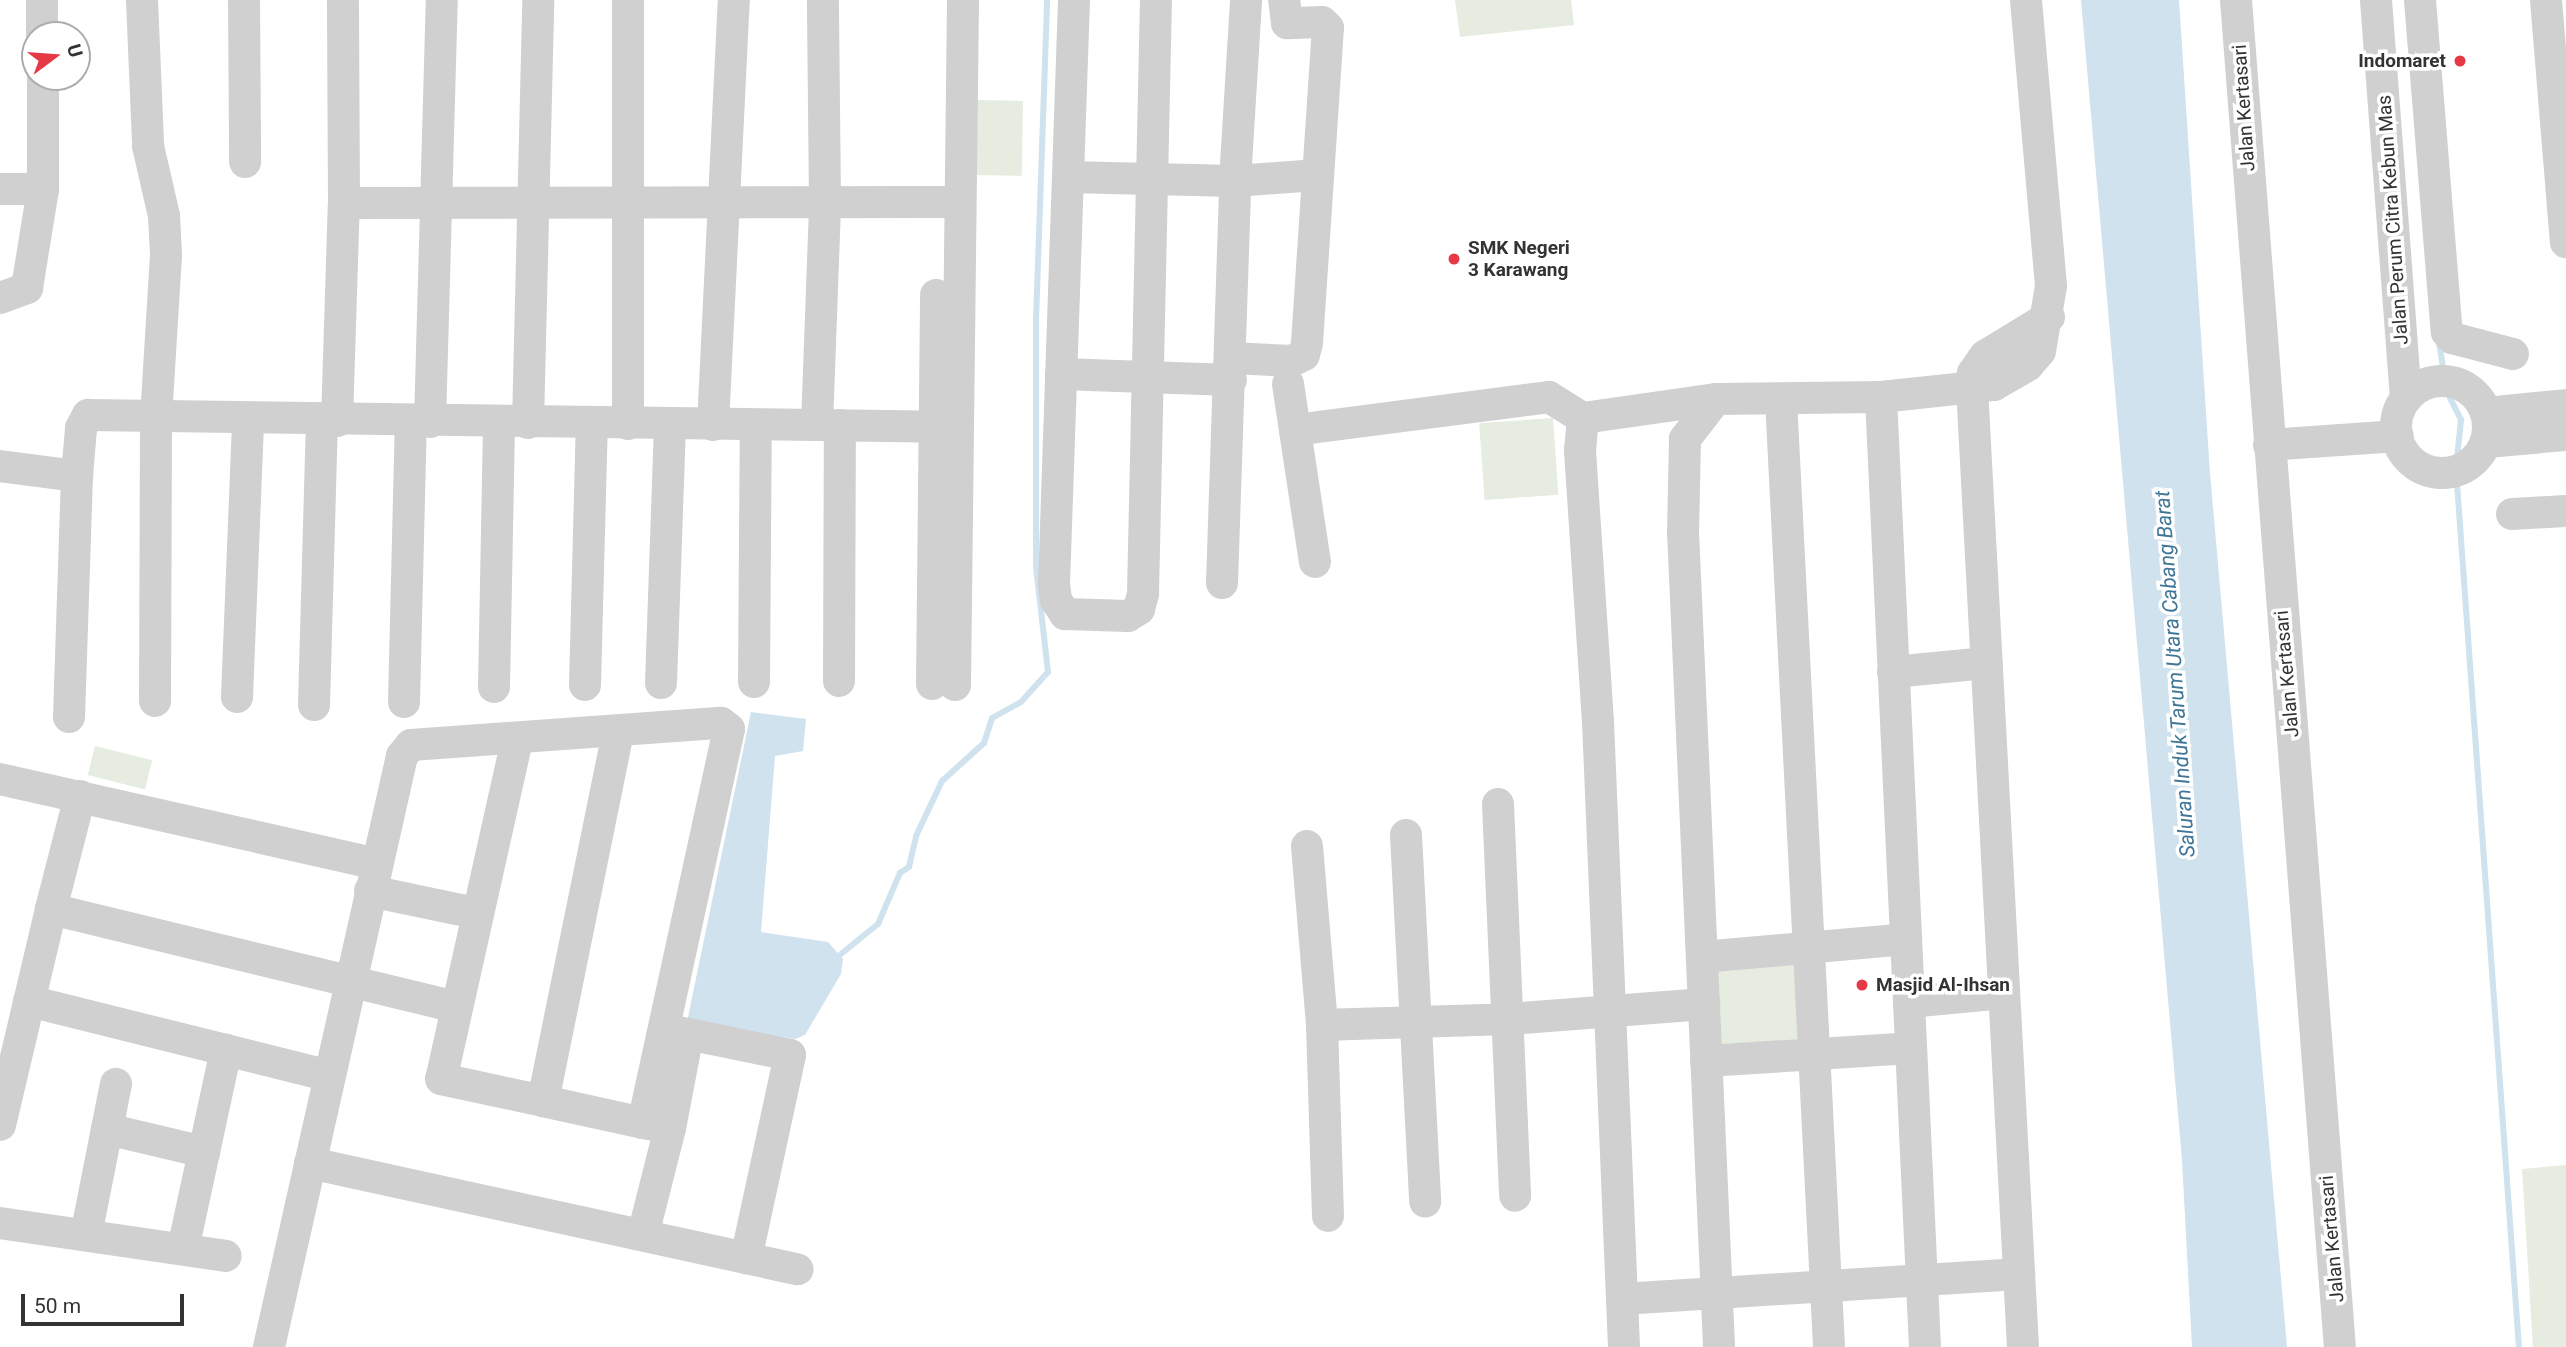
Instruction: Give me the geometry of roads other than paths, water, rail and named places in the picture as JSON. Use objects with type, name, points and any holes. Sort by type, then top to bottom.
[{"type":"street","points":[[42,0],[42,21]]},
{"type":"street","points":[[142,0],[148,146],[164,216],[166,255],[156,420],[155,701]]},
{"type":"street","points":[[244,0],[245,162]]},
{"type":"street","points":[[314,705],[344,203],[342,0]]},
{"type":"street","points":[[404,702],[420,422],[438,203],[442,0]]},
{"type":"street","points":[[495,687],[513,423],[535,203],[538,0]]},
{"type":"street","points":[[628,0],[631,202],[628,424]]},
{"type":"street","points":[[713,425],[727,202],[734,0]]},
{"type":"street","points":[[823,0],[829,425],[839,681]]},
{"type":"street","points":[[943,0],[948,203],[943,685]]},
{"type":"street","points":[[948,203],[963,0]]},
{"type":"street","points":[[1074,0],[1056,600],[1065,614],[1128,616],[1139,609],[1143,594],[1156,0]]},
{"type":"street","points":[[1222,583],[1235,181],[1246,0]]},
{"type":"street","points":[[1061,374],[1147,375],[1231,369],[1292,361],[1304,355],[1315,257],[1317,175],[1328,28],[1322,22],[1287,23],[1284,0]]},
{"type":"street","points":[[1295,430],[1549,397],[1584,418],[1716,399],[1881,397],[1994,385],[2028,365],[2040,351],[2049,317],[2051,286],[2026,0]]},
{"type":"street","name":"Jalan Kertasari","points":[[2236,0],[2340,1347]]},
{"type":"street","name":"Jalan Perum Citra Kebun Mas","points":[[2376,0],[2406,399]]},
{"type":"street","points":[[2420,0],[2446,332],[2452,338],[2513,354]]},
{"type":"street","points":[[2546,0],[2566,242]]},
{"type":"street","points":[[2384,96],[2427,90]]},
{"type":"street","points":[[0,298],[27,288],[43,189],[43,91]]},
{"type":"street","points":[[1068,177],[1235,181],[1317,175]]},
{"type":"street","points":[[0,189],[43,189]]},
{"type":"street","points":[[344,203],[948,203]]},
{"type":"street","points":[[2398,267],[2442,262]]},
{"type":"street","points":[[2487,427],[2472,393],[2448,381],[2425,384],[2406,399],[2397,422],[2398,436],[2412,461],[2438,473],[2466,467],[2487,427],[2566,405]]},
{"type":"street","points":[[1288,384],[1315,562]]},
{"type":"street","points":[[1972,387],[2023,1347]]},
{"type":"street","points":[[1881,397],[1925,1347]]},
{"type":"street","points":[[1716,399],[1685,439],[1683,531],[1719,1347]]},
{"type":"street","points":[[1781,399],[1829,1347]]},
{"type":"street","points":[[69,717],[77,476],[81,428],[88,415],[102,412],[156,420],[946,427]]},
{"type":"street","points":[[1584,418],[1580,452],[1611,1013],[1624,1347]]},
{"type":"street","points":[[237,697],[248,421]]},
{"type":"street","points":[[585,685],[592,423]]},
{"type":"street","points":[[662,683],[670,424]]},
{"type":"street","points":[[754,681],[756,425]]},
{"type":"street","points":[[2487,427],[2566,435]]},
{"type":"street","points":[[2269,445],[2398,436]]},
{"type":"street","points":[[0,466],[77,476]]},
{"type":"street","points":[[2512,514],[2566,511]]},
{"type":"street","points":[[1893,671],[1987,663]]},
{"type":"street","points":[[270,1347],[349,983],[404,749],[720,723],[729,729],[656,1126],[643,1235]]},
{"type":"street","points":[[543,1101],[618,733]]},
{"type":"street","points":[[517,740],[475,913],[441,1079],[656,1126]]},
{"type":"street","points":[[0,779],[80,796],[373,877],[475,913]]},
{"type":"street","points":[[0,1125],[80,796]]},
{"type":"street","points":[[1498,804],[1515,1196]]},
{"type":"street","points":[[1406,835],[1425,1202]]},
{"type":"street","points":[[1307,846],[1322,1026],[1328,1216]]},
{"type":"street","points":[[51,909],[455,1007]]},
{"type":"street","points":[[1702,957],[1906,939]]},
{"type":"street","points":[[1909,1002],[2004,993]]},
{"type":"street","points":[[29,1001],[329,1076]]},
{"type":"street","points":[[1322,1026],[1508,1019],[1704,1004]]},
{"type":"street","points":[[675,1032],[790,1055],[746,1258]]},
{"type":"street","points":[[1706,1061],[1911,1048]]},
{"type":"street","points":[[183,1249],[226,1050]]},
{"type":"street","points":[[86,1235],[116,1084]]},
{"type":"street","points":[[107,1129],[204,1152]]},
{"type":"street","points":[[310,1163],[798,1269]]},
{"type":"street","points":[[0,1223],[226,1256]]},
{"type":"street","points":[[1622,1299],[1922,1283],[2019,1274]]},
{"type":"water","name":"Saluran Induk Tarum Utara Cabang Barat","points":[[2081,0],[2179,0],[2210,473],[2287,1347],[2192,1347],[2182,1160]]},
{"type":"water","points":[[751,712],[806,719],[803,751],[775,756],[761,932],[828,942],[843,959],[841,974],[805,1035],[795,1039],[687,1022]]},
{"type":"waterway","points":[[841,954],[878,924],[900,873],[909,867],[916,836],[942,781],[984,743],[992,718],[1021,702],[1048,672],[1036,566],[1036,320],[1047,0]]},
{"type":"waterway","points":[[2439,342],[2443,368]]},
{"type":"waterway","points":[[2448,394],[2461,420],[2457,458]]},
{"type":"waterway","points":[[2457,483],[2519,1347]]},
{"type":"place","name":"Indomaret","points":[[2460,61]]},
{"type":"place","name":"SMK Negeri 3 Karawang","points":[[1454,259]]},
{"type":"place","name":"Masjid Al-Ihsan","points":[[1862,985]]}]
